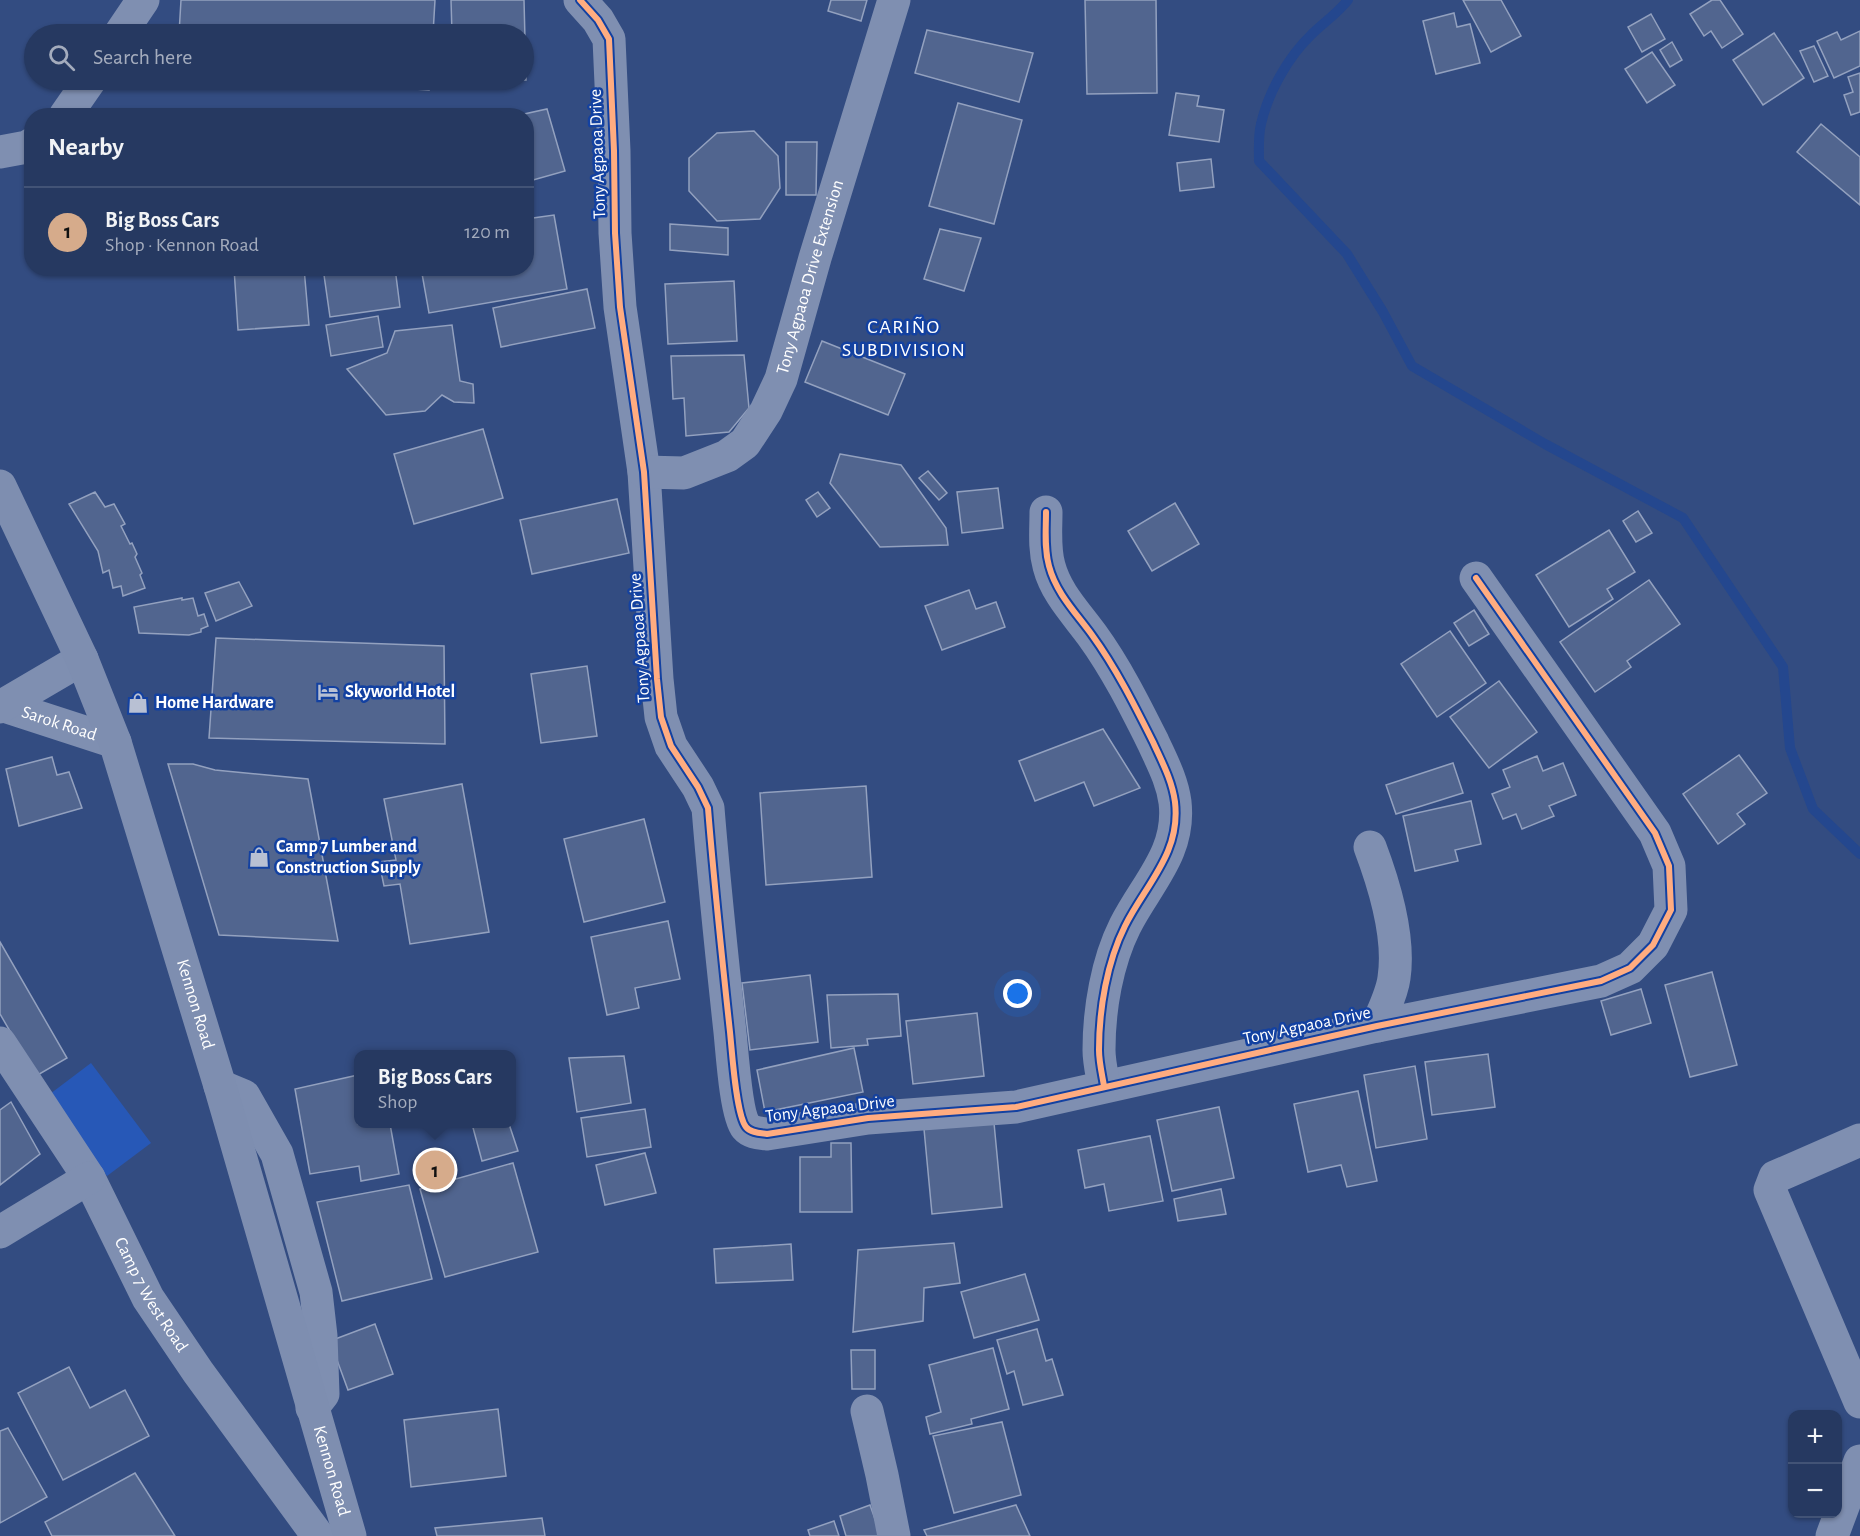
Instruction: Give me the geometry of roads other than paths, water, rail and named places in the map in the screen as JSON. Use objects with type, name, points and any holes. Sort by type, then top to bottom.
[{"type":"highway","name":"Kennon Road","points":[[0,486],[82,659],[116,742],[220,1086],[350,1536]]},
{"type":"street","points":[[127,24],[143,0]]},
{"type":"street","name":"Tony Agpaoa Drive","points":[[580,0],[598,20],[609,39],[615,232],[620,307],[644,472],[661,717],[671,746],[698,787],[708,808],[731,1051],[737,1096],[747,1128],[756,1133],[767,1134],[868,1118],[1016,1107],[1377,1026],[1601,981],[1630,968],[1653,945],[1671,910],[1669,866],[1655,833],[1476,578]]},
{"type":"street","name":"Tony Agpaoa Drive Extension","points":[[644,472],[684,473],[727,456],[745,443],[766,411],[781,380],[815,258],[894,0]]},
{"type":"street","points":[[71,108],[83,90]]},
{"type":"street","points":[[0,153],[24,148]]},
{"type":"street","points":[[1046,512],[1046,548],[1049,568],[1070,608],[1092,636],[1118,676],[1142,720],[1170,779],[1177,817],[1164,864],[1125,926],[1111,963],[1102,1008],[1099,1051],[1104,1086]]},
{"type":"street","name":"Sarok Road","points":[[2,707],[82,659]]},
{"type":"street","name":"Sarok Road","points":[[2,707],[116,742]]},
{"type":"street","points":[[1370,847],[1380,874],[1394,937],[1394,978],[1377,1026]]},
{"type":"street","name":"Camp 7 West Road","points":[[0,1043],[89,1178],[148,1298],[198,1372],[318,1536]]},
{"type":"street","points":[[1860,1140],[1774,1177],[1770,1190],[1860,1402]]},
{"type":"street","points":[[0,1232],[89,1178]]},
{"type":"street","points":[[867,1411],[894,1536]]},
{"type":"street","points":[[1832,1536],[1860,1461]]},
{"type":"waterway","points":[[1348,0],[1294,54],[1280,76],[1261,124],[1259,161],[1347,254],[1383,312],[1412,366],[1545,444],[1683,518],[1783,667],[1790,748],[1813,809],[1860,854]]},
{"type":"place","name":"Skyworld Hotel","points":[[328,692]]},
{"type":"place","name":"Home Hardware","points":[[138,703]]},
{"type":"place","name":"Camp 7 Lumber and Construction Supply","points":[[259,857]]},
{"type":"place","name":"Big Boss Cars","points":[[435,1170]]},
{"type":"district","name":"CARIÑO SUBDIVISION","points":[[904,338]]}]
